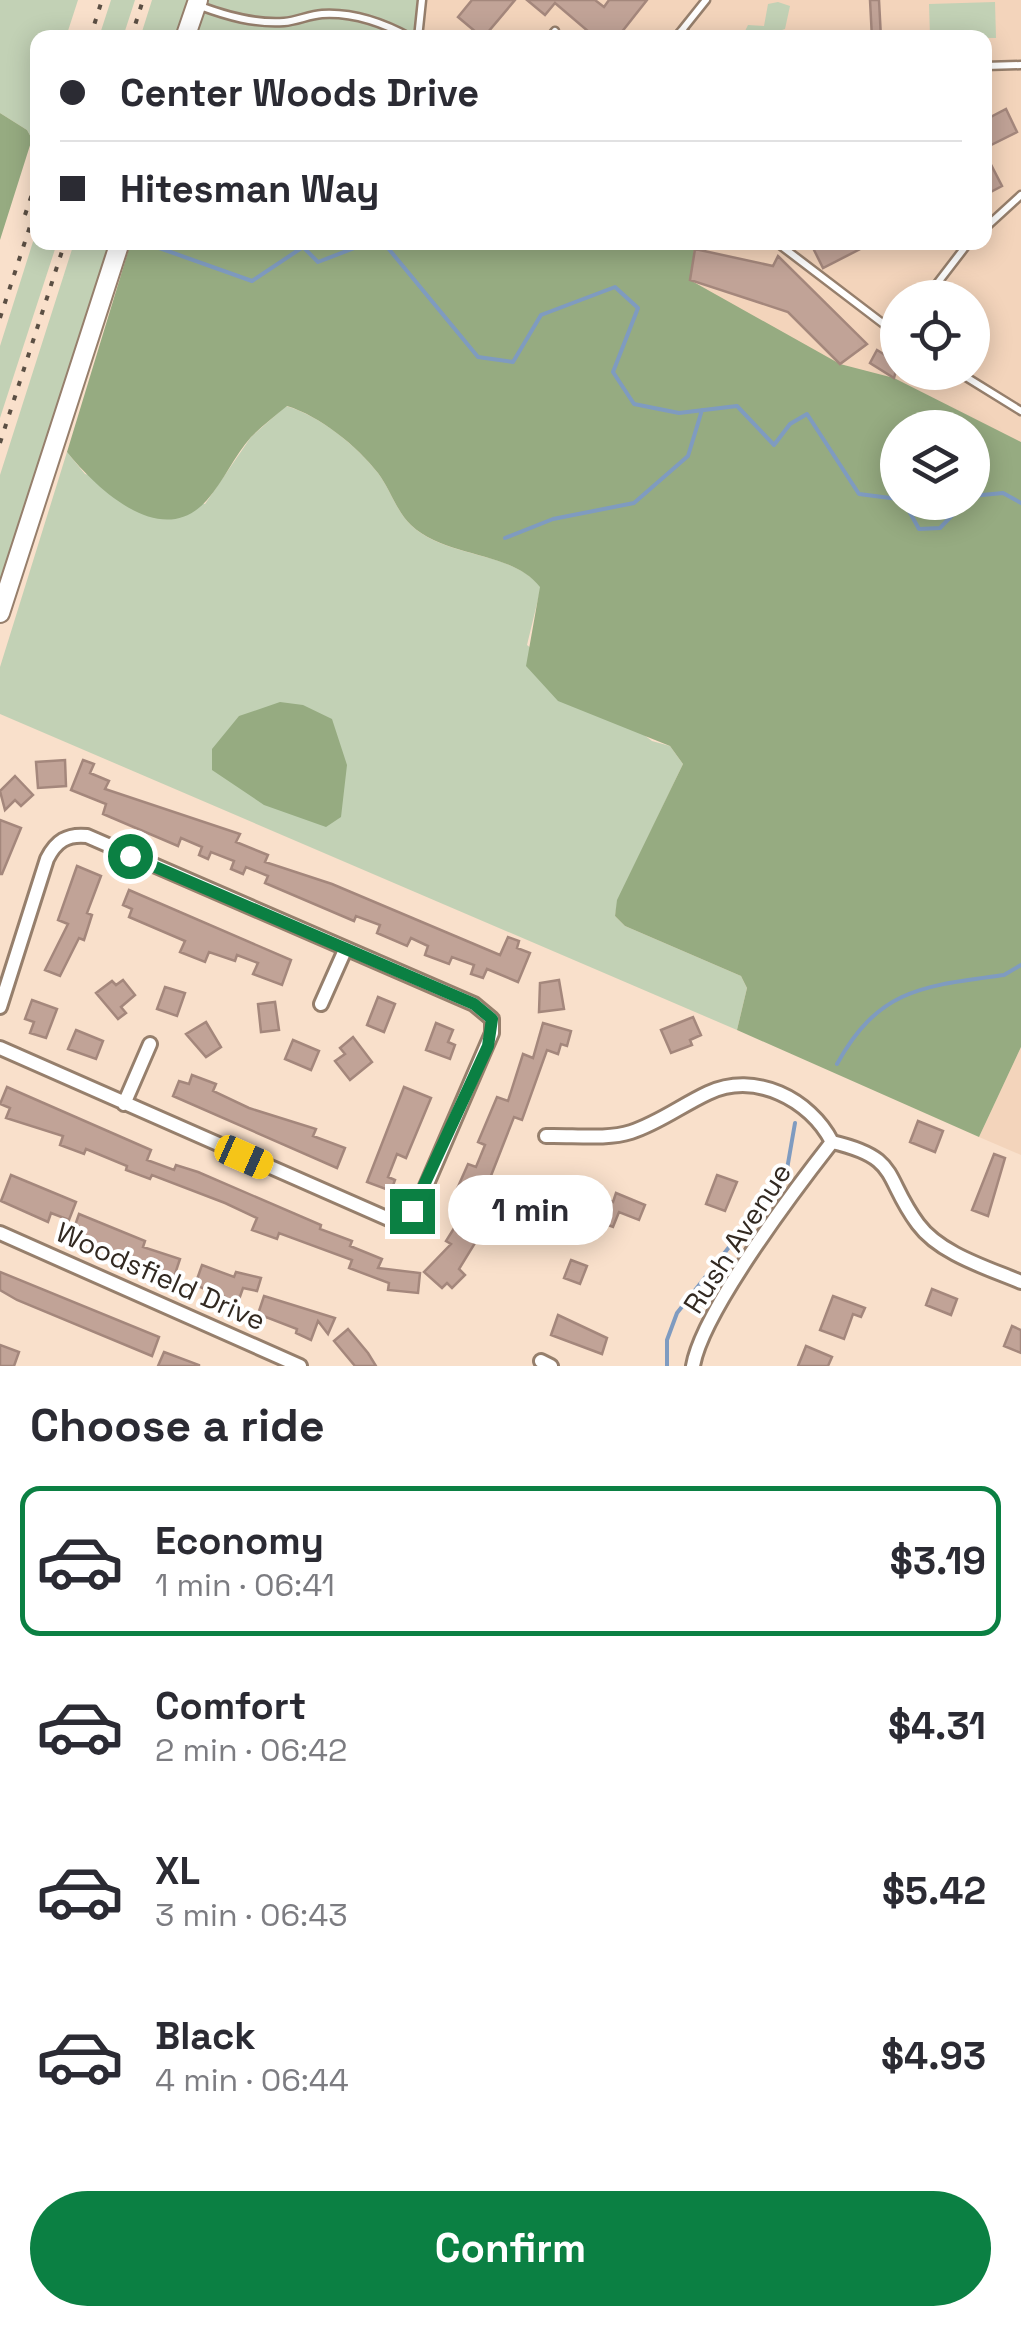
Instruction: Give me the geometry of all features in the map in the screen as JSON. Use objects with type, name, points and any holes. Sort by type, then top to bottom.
[{"type":"main road","points":[[188,30],[198,2]]},
{"type":"main road","points":[[0,612],[117,250]]},
{"type":"street","points":[[0,1007],[47,859],[64,838],[87,836],[474,1004],[492,1019],[488,1046],[420,1200],[402,1218],[380,1218],[0,1048]]},
{"type":"street","points":[[321,1004],[345,950]]},
{"type":"street","points":[[124,1104],[150,1044]]},
{"type":"street","points":[[546,1136],[628,1133],[712,1090],[742,1084],[784,1093],[822,1123],[832,1142],[860,1149],[885,1163],[918,1225],[936,1240],[1021,1282]]},
{"type":"street","name":"Rush Avenue","points":[[693,1366],[706,1330],[745,1266],[832,1142]]},
{"type":"street","name":"Woodsfield Drive","points":[[0,1234],[300,1366]]},
{"type":"lane","points":[[416,30],[422,0]]},
{"type":"lane","points":[[682,30],[706,0]]},
{"type":"lane","points":[[198,2],[232,18],[276,22],[321,14],[356,17],[392,30]]},
{"type":"lane","points":[[992,66],[1021,64]]},
{"type":"lane","points":[[992,222],[1021,196]]},
{"type":"lane","points":[[786,250],[880,321]]},
{"type":"lane","points":[[940,280],[964,250]]},
{"type":"lane","points":[[986,390],[1021,412]]},
{"type":"shaded area","points":[[220,0],[1021,0],[1021,472],[990,444],[990,410],[894,410],[608,250],[992,250],[992,30],[210,30]]},
{"type":"shaded area","points":[[1021,1047],[1021,1155],[979,1137]]},
{"type":"green space","points":[[0,0],[78,0],[68,30],[30,30],[30,135],[0,113]]},
{"type":"green space","points":[[111,0],[135,0],[125,30],[101,30]]},
{"type":"green space","points":[[152,0],[189,0],[179,30],[143,30]]},
{"type":"green space","points":[[207,0],[420,0],[418,30],[198,30]]},
{"type":"green space","points":[[995,2],[996,38],[992,38],[992,30],[930,30],[929,4]]},
{"type":"green space","points":[[768,4],[790,6],[785,29],[746,30],[748,25],[764,26]]},
{"type":"green space","points":[[0,113],[27,130],[30,145],[0,240]]},
{"type":"green space","points":[[30,250],[55,250],[0,418],[0,346]]},
{"type":"green space","points":[[72,250],[109,250],[0,587],[0,475]]},
{"type":"green space","points":[[129,250],[694,250],[690,280],[840,364],[880,374],[880,390],[918,390],[958,410],[880,410],[880,520],[990,520],[990,426],[1021,442],[1021,1047],[979,1137],[737,1030],[747,988],[741,976],[625,926],[615,916],[617,900],[683,764],[670,746],[558,701],[526,666],[540,587],[513,566],[442,544],[411,525],[378,473],[325,424],[287,406],[251,437],[207,500],[189,514],[170,520],[151,517],[112,497],[67,452]]},
{"type":"green space","points":[[286,406],[324,424],[359,452],[378,473],[406,520],[425,536],[513,566],[528,575],[541,587],[527,645],[652,741],[670,746],[683,764],[618,900],[615,916],[625,926],[741,976],[747,988],[737,1030],[0,714],[0,667],[67,452],[85,474],[205,504],[251,437]]},
{"type":"green space","points":[[280,702],[303,705],[332,719],[347,765],[341,817],[326,827],[264,805],[212,770],[212,749],[239,716]]},
{"type":"building","points":[[472,0],[515,0],[490,30],[473,30],[458,17]]},
{"type":"building","points":[[527,0],[595,0],[604,7],[609,0],[647,0],[623,30],[587,30],[555,3],[545,15]]},
{"type":"building","points":[[870,0],[879,0],[881,30],[872,30]]},
{"type":"building","points":[[1006,109],[1017,132],[992,144],[992,116]]},
{"type":"building","points":[[992,167],[1002,186],[992,191]]},
{"type":"building","points":[[695,250],[773,266],[778,256],[867,344],[840,364],[788,312],[690,280]]},
{"type":"building","points":[[814,250],[858,250],[823,268]]},
{"type":"building","points":[[877,350],[880,352],[880,369],[870,363]]},
{"type":"building","points":[[65,760],[66,786],[38,788],[36,762]]},
{"type":"building","points":[[83,760],[94,764],[90,773],[109,781],[105,789],[240,834],[236,842],[268,855],[265,862],[332,884],[500,955],[508,937],[519,941],[517,948],[530,953],[518,982],[487,969],[483,978],[471,974],[474,965],[452,957],[449,964],[425,955],[428,946],[411,938],[407,946],[377,933],[380,925],[356,916],[354,921],[265,883],[268,876],[246,867],[243,874],[231,869],[234,861],[211,852],[208,859],[199,855],[202,847],[181,838],[178,846],[103,814],[106,804],[71,790]]},
{"type":"building","points":[[15,776],[33,795],[21,806],[15,800],[5,810],[0,791]]},
{"type":"building","points":[[0,820],[21,828],[2,874],[0,874]]},
{"type":"building","points":[[77,866],[101,876],[87,913],[92,915],[84,940],[79,938],[60,976],[45,970],[68,924],[58,920]]},
{"type":"building","points":[[129,890],[291,960],[282,985],[253,974],[258,963],[237,955],[235,961],[209,952],[205,962],[180,952],[185,941],[129,917],[132,909],[123,905]]},
{"type":"building","points":[[123,980],[135,995],[121,1007],[126,1013],[118,1019],[96,993],[112,981],[116,985]]},
{"type":"building","points":[[559,980],[564,1009],[539,1012],[540,983]]},
{"type":"building","points":[[165,987],[185,993],[177,1016],[157,1009]]},
{"type":"building","points":[[378,997],[395,1004],[384,1032],[367,1025]]},
{"type":"building","points":[[32,1000],[57,1009],[46,1038],[30,1033],[34,1022],[25,1019]]},
{"type":"building","points":[[275,1002],[279,1030],[261,1032],[258,1004]]},
{"type":"building","points":[[693,1017],[701,1035],[690,1040],[692,1045],[671,1053],[661,1030]]},
{"type":"building","points":[[206,1022],[221,1047],[206,1057],[186,1034]]},
{"type":"building","points":[[436,1023],[453,1030],[448,1042],[455,1045],[450,1059],[426,1050]]},
{"type":"building","points":[[543,1023],[571,1031],[567,1046],[561,1044],[558,1054],[547,1050],[522,1120],[514,1117],[485,1191],[493,1194],[486,1211],[453,1198],[468,1164],[476,1167],[485,1145],[478,1142],[497,1097],[508,1101],[523,1054],[533,1058]]},
{"type":"building","points":[[76,1030],[103,1041],[96,1059],[68,1049]]},
{"type":"building","points":[[353,1037],[372,1062],[350,1080],[335,1061],[345,1054],[340,1048]]},
{"type":"building","points":[[293,1040],[319,1051],[311,1070],[285,1059]]},
{"type":"building","points":[[192,1075],[216,1084],[213,1091],[249,1108],[316,1129],[313,1136],[345,1148],[337,1168],[173,1096],[179,1081],[189,1084]]},
{"type":"building","points":[[7,1087],[151,1150],[147,1160],[174,1170],[176,1165],[198,1172],[321,1225],[320,1229],[352,1241],[350,1246],[382,1259],[378,1268],[420,1273],[418,1293],[388,1290],[389,1283],[349,1268],[352,1260],[279,1233],[277,1239],[252,1230],[257,1218],[225,1203],[152,1175],[150,1179],[126,1170],[127,1166],[86,1149],[84,1154],[60,1145],[63,1136],[6,1118],[10,1108],[0,1104]]},
{"type":"building","points":[[404,1087],[431,1098],[406,1158],[397,1154],[388,1177],[395,1180],[391,1191],[367,1182]]},
{"type":"building","points":[[918,1121],[943,1131],[935,1152],[910,1142]]},
{"type":"building","points":[[994,1154],[1005,1158],[988,1216],[972,1210]]},
{"type":"building","points":[[11,1175],[76,1202],[69,1220],[51,1213],[48,1222],[1,1201]]},
{"type":"building","points":[[717,1175],[737,1182],[725,1211],[706,1204]]},
{"type":"building","points":[[616,1193],[645,1205],[639,1220],[619,1212],[613,1227],[597,1221],[606,1199],[613,1202]]},
{"type":"building","points":[[79,1214],[145,1241],[143,1247],[180,1259],[174,1277],[72,1234]]},
{"type":"building","points":[[461,1217],[483,1230],[459,1269],[465,1275],[452,1288],[447,1283],[442,1288],[424,1272],[451,1244],[446,1241]]},
{"type":"building","points":[[571,1260],[587,1266],[580,1284],[564,1278]]},
{"type":"building","points":[[202,1265],[234,1277],[236,1272],[261,1278],[257,1291],[243,1288],[237,1305],[224,1300],[225,1297],[195,1285]]},
{"type":"building","points":[[0,1272],[159,1337],[152,1356],[17,1300],[0,1290]]},
{"type":"building","points":[[932,1289],[957,1299],[951,1315],[926,1305]]},
{"type":"building","points":[[264,1296],[335,1318],[328,1334],[318,1321],[311,1340],[296,1333],[297,1329],[258,1314]]},
{"type":"building","points":[[833,1296],[865,1308],[861,1317],[853,1314],[844,1339],[820,1330]]},
{"type":"building","points":[[558,1315],[607,1338],[602,1354],[551,1335]]},
{"type":"building","points":[[1012,1326],[1021,1330],[1021,1353],[1004,1346]]},
{"type":"building","points":[[348,1329],[376,1366],[355,1366],[334,1341]]},
{"type":"building","points":[[0,1345],[19,1352],[14,1366],[0,1366]]},
{"type":"building","points":[[806,1346],[832,1357],[828,1366],[798,1366]]},
{"type":"building","points":[[164,1352],[199,1365],[199,1366],[158,1366]]},
{"type":"waterway","points":[[165,250],[252,281],[298,250]]},
{"type":"waterway","points":[[306,250],[318,262],[349,250]]},
{"type":"waterway","points":[[390,250],[478,357],[513,362],[541,315],[615,287],[638,308],[613,372],[634,404],[679,413],[737,406],[774,445],[790,424],[807,414],[859,494],[880,497]]},
{"type":"waterway","points":[[505,538],[553,519],[634,503],[688,456],[702,410]]},
{"type":"waterway","points":[[990,494],[1003,493],[1021,503]]},
{"type":"waterway","points":[[914,520],[919,529],[940,528],[948,520]]},
{"type":"waterway","points":[[837,1064],[853,1039],[887,1005],[927,988],[1004,975],[1021,965]]},
{"type":"waterway","points":[[667,1366],[667,1340],[677,1313],[786,1175],[795,1123]]},
{"type":"railway","points":[[93,30],[102,0]]},
{"type":"railway","points":[[134,30],[143,0]]},
{"type":"railway","points":[[25,215],[30,200]]},
{"type":"railway","points":[[0,318],[30,226]]},
{"type":"railway","points":[[0,443],[62,250]]},
{"type":"route","points":[[130,856],[474,1004],[492,1019],[488,1046],[412,1211]]}]
